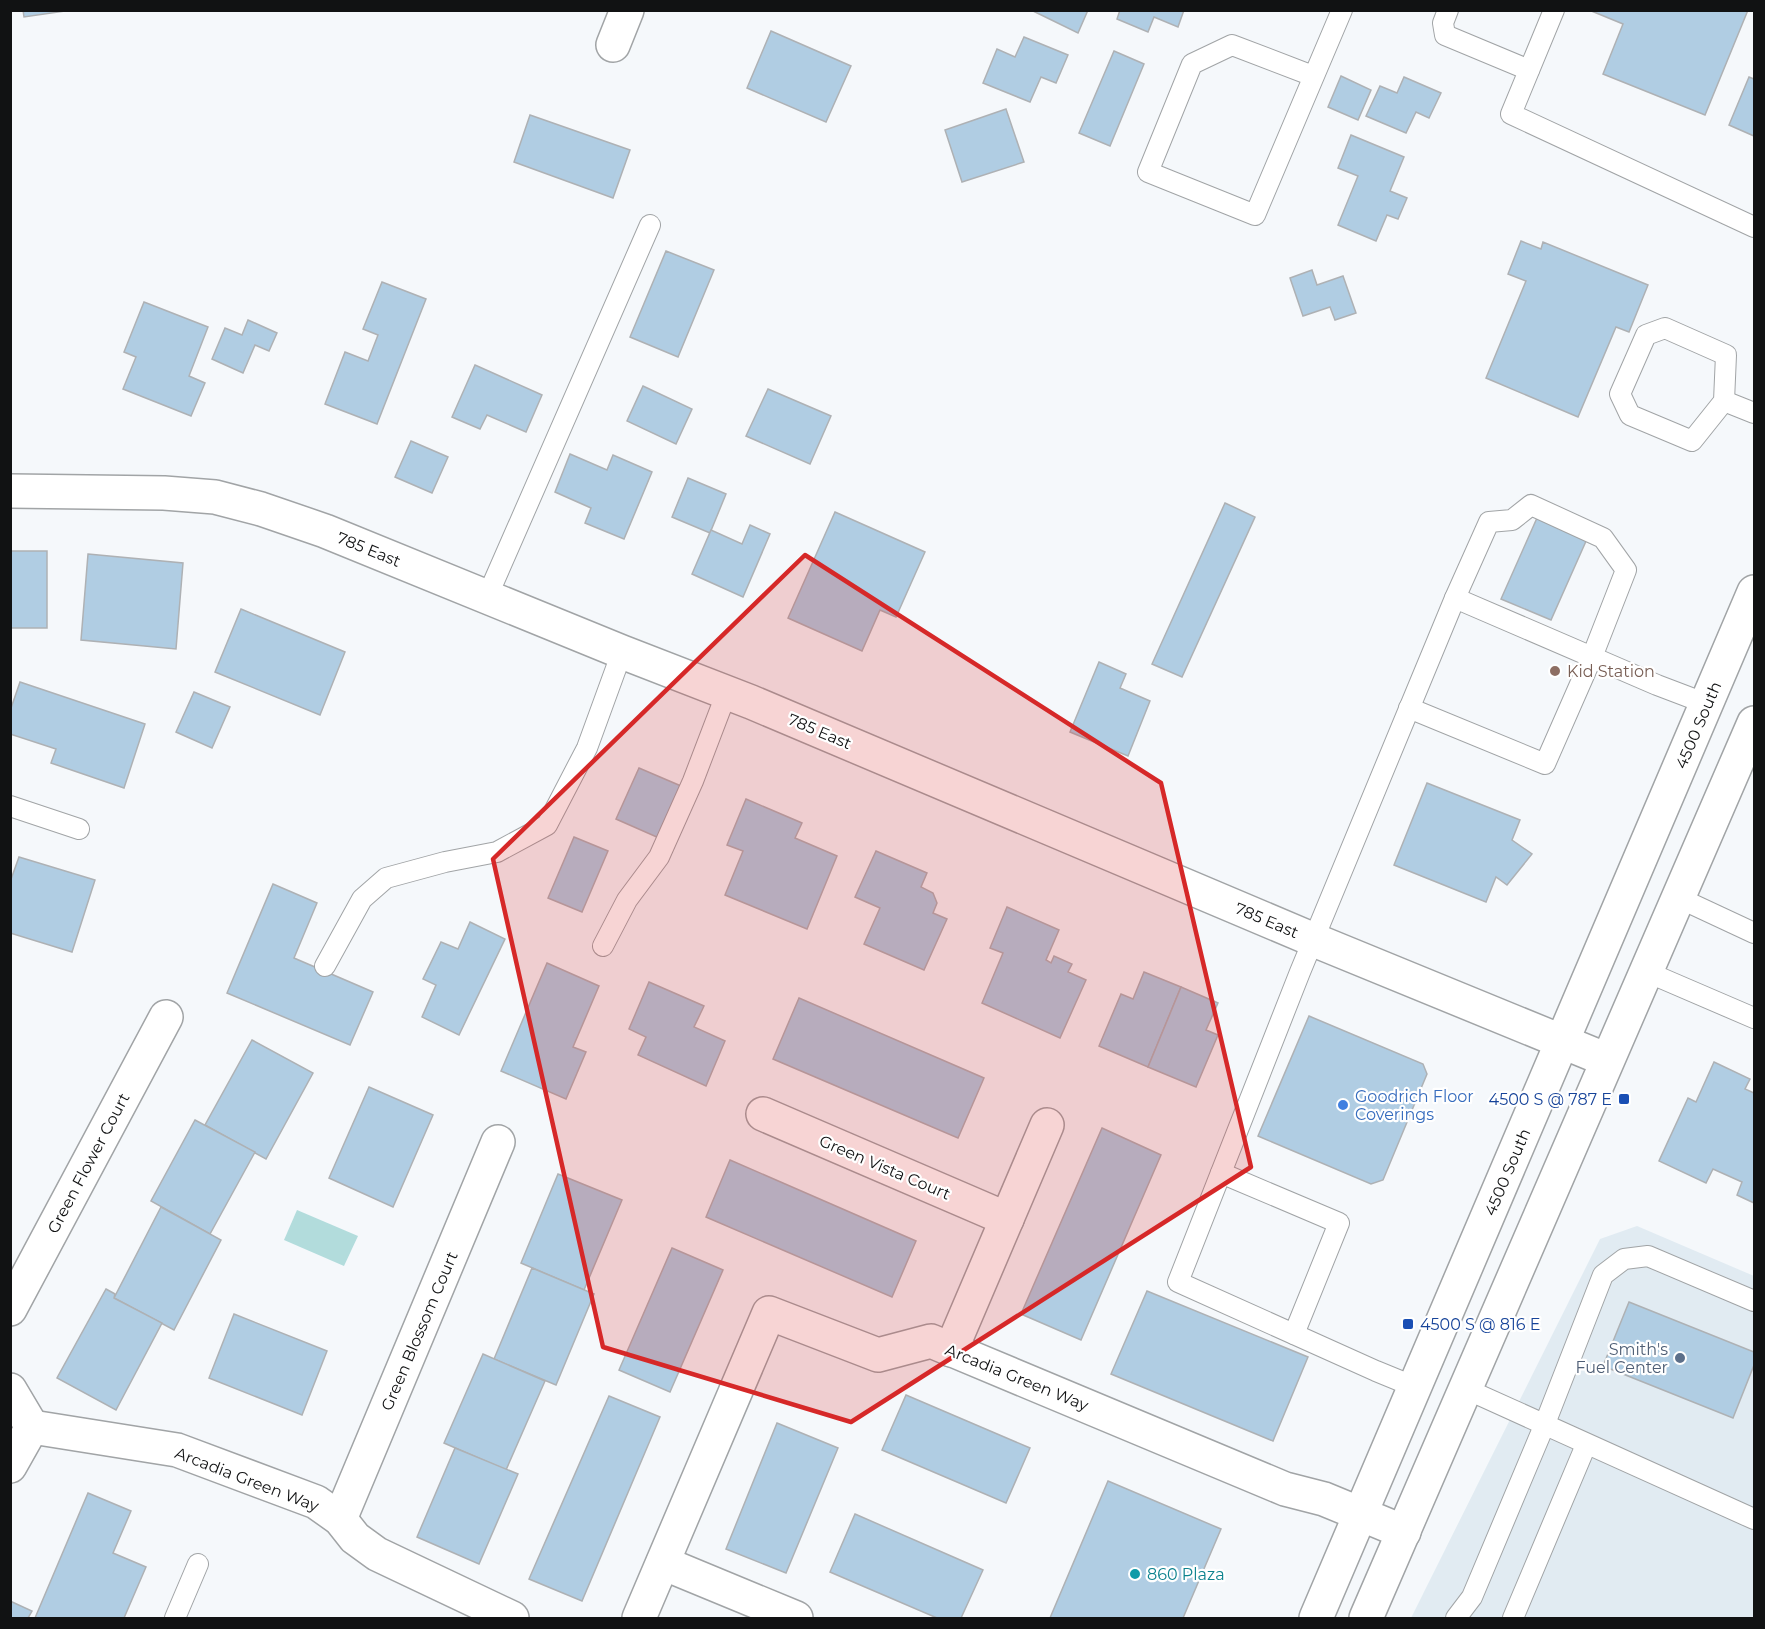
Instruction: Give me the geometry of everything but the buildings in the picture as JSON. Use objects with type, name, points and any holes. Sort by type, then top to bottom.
[{"type":"street","points":[[613,45],[627,10]]},
{"type":"street","name":"785 East","points":[[10,491],[164,493],[215,497],[261,508],[325,531],[622,652],[727,692],[1314,940],[1607,1060]]},
{"type":"street","name":"4500 South","points":[[1316,1618],[1755,592]]},
{"type":"street","points":[[1366,1618],[1679,898],[1746,767],[1755,723]]},
{"type":"street","name":"Green Flower Court","points":[[10,1309],[166,1017]]},
{"type":"street","name":"Green Vista Court","points":[[763,1114],[1007,1220]]},
{"type":"street","points":[[951,1350],[1047,1125]]},
{"type":"street","name":"Green Blossom Court","points":[[340,1519],[498,1143]]},
{"type":"street","name":"Arcadia Green Way","points":[[639,1618],[769,1313],[878,1354],[931,1341],[1285,1489],[1324,1499],[1404,1532]]},
{"type":"street","points":[[10,1390],[32,1427],[10,1466]]},
{"type":"street","name":"Arcadia Green Way","points":[[32,1427],[177,1450],[316,1502],[340,1519],[355,1538],[378,1554],[512,1618]]},
{"type":"street","points":[[663,1563],[796,1618]]},
{"type":"lane","points":[[1313,76],[1232,45],[1192,64],[1148,172],[1255,215],[1342,10]]},
{"type":"lane","points":[[1448,10],[1443,23],[1444,35],[1529,70]]},
{"type":"lane","points":[[1554,10],[1511,114],[1755,227]]},
{"type":"lane","points":[[487,597],[650,225]]},
{"type":"lane","points":[[1665,328],[1726,356],[1724,401],[1692,441],[1630,416],[1620,394],[1646,335],[1665,328]]},
{"type":"lane","points":[[1724,401],[1755,413]]},
{"type":"lane","points":[[1409,708],[1545,764],[1592,657],[1626,570],[1603,538],[1531,505],[1512,520],[1489,522],[1455,598],[1409,708],[1314,940],[1178,1282],[1415,1387]]},
{"type":"lane","points":[[1455,598],[1707,704]]},
{"type":"lane","points":[[325,966],[362,899],[386,878],[445,862],[497,852],[547,825],[587,748],[622,652]]},
{"type":"lane","points":[[603,946],[627,900],[659,857],[693,781],[727,692]]},
{"type":"lane","points":[[10,806],[79,829]]},
{"type":"lane","points":[[1679,898],[1755,933]]},
{"type":"lane","points":[[1647,972],[1755,1018]]},
{"type":"lane","points":[[1221,1173],[1339,1223],[1294,1334]]},
{"type":"lane","points":[[1456,1618],[1472,1597],[1544,1426],[1603,1275],[1624,1259],[1648,1256],[1755,1301]]},
{"type":"lane","points":[[1466,1389],[1586,1445],[1755,1519]]},
{"type":"lane","points":[[1513,1618],[1586,1445]]},
{"type":"lane","points":[[175,1618],[198,1564]]},
{"type":"highlighted area","points":[[805,555],[1161,783],[1251,1167],[851,1422],[603,1347],[493,859]]},
{"type":"shaded area","points":[[1637,1226],[1754,1276],[1754,1618],[1411,1618],[1600,1239]]},
{"type":"water","points":[[297,1210],[358,1236],[344,1266],[284,1240]]},
{"type":"place","name":"Kid Station","points":[[1555,671]]},
{"type":"place","name":"4500 S @ 787 E","points":[[1624,1099]]},
{"type":"place","name":"Goodrich Floor Coverings","points":[[1343,1105]]},
{"type":"place","name":"4500 S @ 816 E","points":[[1408,1324]]},
{"type":"place","name":"Smith's Fuel Center","points":[[1680,1358]]},
{"type":"place","name":"860 Plaza","points":[[1135,1574]]}]
